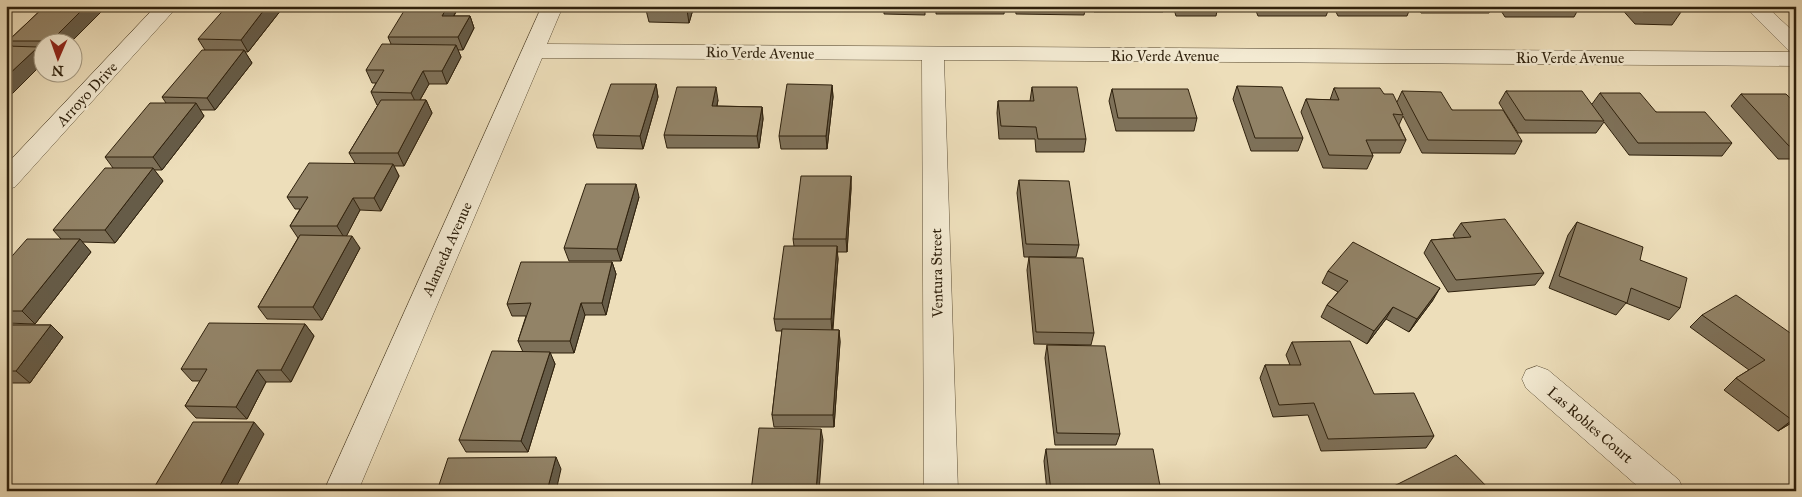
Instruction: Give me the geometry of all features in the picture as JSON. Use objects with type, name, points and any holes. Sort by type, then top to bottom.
[{"type":"street","name":"Arroyo Drive","points":[[6,181],[168,6]]},
{"type":"street","name":"Alameda Avenue","points":[[341,491],[553,6]]},
{"type":"street","points":[[1754,6],[1796,47]]},
{"type":"street","name":"Rio Verde Avenue","points":[[534,51],[1796,59]]},
{"type":"street","name":"Ventura Street","points":[[932,55],[941,491]]},
{"type":"street","name":"Las Robles Court","points":[[1537,379],[1667,491]]},
{"type":"building","points":[[45,6],[86,6],[60,32],[32,32],[32,41],[8,41]]},
{"type":"building","points":[[227,6],[267,6],[241,40],[198,39]]},
{"type":"building","points":[[407,6],[448,6],[442,16],[470,16],[458,37],[388,37]]},
{"type":"building","points":[[647,6],[688,6],[687,10],[646,10]]},
{"type":"building","points":[[1638,6],[1675,6],[1681,12],[1643,12]]},
{"type":"building","points":[[382,44],[456,45],[442,71],[423,71],[411,93],[371,92],[384,70],[366,70]]},
{"type":"building","points":[[6,46],[32,47],[32,53],[6,77]]},
{"type":"building","points":[[202,50],[244,50],[207,98],[162,97]]},
{"type":"building","points":[[611,84],[656,84],[640,136],[593,135]]},
{"type":"building","points":[[787,84],[832,85],[826,136],[779,136]]},
{"type":"building","points":[[1237,86],[1282,87],[1303,138],[1255,138]]},
{"type":"building","points":[[677,87],[716,87],[712,106],[762,107],[757,136],[664,135]]},
{"type":"building","points":[[1032,87],[1077,87],[1086,139],[1038,139],[1036,127],[1001,126],[998,101],[1034,101]]},
{"type":"building","points":[[1334,88],[1380,88],[1384,94],[1393,94],[1403,115],[1393,114],[1406,140],[1366,140],[1373,156],[1329,155],[1306,99],[1339,100]]},
{"type":"building","points":[[1112,89],[1188,89],[1197,118],[1118,118]]},
{"type":"building","points":[[1402,91],[1441,92],[1452,110],[1503,110],[1522,141],[1428,140]]},
{"type":"building","points":[[1506,91],[1582,91],[1604,121],[1525,120]]},
{"type":"building","points":[[1600,93],[1640,93],[1656,112],[1705,112],[1732,143],[1638,143]]},
{"type":"building","points":[[1741,94],[1786,94],[1796,104],[1796,146],[1789,146]]},
{"type":"building","points":[[381,100],[426,100],[398,153],[349,153]]},
{"type":"building","points":[[150,103],[196,103],[153,157],[105,157]]},
{"type":"building","points":[[309,163],[393,164],[374,198],[353,198],[337,226],[290,226],[308,197],[287,197]]},
{"type":"building","points":[[105,168],[153,168],[105,230],[53,230]]},
{"type":"building","points":[[801,176],[851,176],[846,239],[793,239]]},
{"type":"building","points":[[1019,180],[1069,181],[1079,245],[1026,244]]},
{"type":"building","points":[[586,184],[636,184],[617,249],[564,248]]},
{"type":"building","points":[[1505,219],[1544,273],[1456,280],[1431,240],[1471,237],[1461,223]]},
{"type":"building","points":[[1577,222],[1643,247],[1640,260],[1687,278],[1680,308],[1631,288],[1627,303],[1559,276]]},
{"type":"building","points":[[300,235],[352,236],[313,307],[258,307]]},
{"type":"building","points":[[27,239],[80,239],[22,311],[6,311],[6,263]]},
{"type":"building","points":[[1353,242],[1440,288],[1417,319],[1393,307],[1374,331],[1327,305],[1348,281],[1328,271]]},
{"type":"building","points":[[784,246],[837,246],[831,319],[774,319]]},
{"type":"building","points":[[1029,257],[1083,258],[1094,333],[1036,332]]},
{"type":"building","points":[[521,262],[612,262],[602,303],[581,303],[570,341],[518,341],[531,303],[507,304]]},
{"type":"building","points":[[1736,295],[1796,337],[1796,417],[1792,420],[1736,378],[1765,360],[1702,315]]},
{"type":"building","points":[[209,323],[305,324],[281,370],[257,370],[236,407],[185,406],[207,369],[181,369]]},
{"type":"building","points":[[6,325],[51,325],[16,371],[6,371]]},
{"type":"building","points":[[782,329],[839,330],[833,415],[772,415]]},
{"type":"building","points":[[1350,341],[1374,394],[1414,393],[1434,436],[1328,439],[1314,403],[1279,405],[1265,365],[1301,365],[1292,342]]},
{"type":"building","points":[[1047,345],[1105,346],[1120,434],[1057,433]]},
{"type":"building","points":[[492,351],[550,352],[521,441],[459,440]]},
{"type":"building","points":[[193,422],[254,422],[217,491],[152,491]]},
{"type":"building","points":[[759,428],[821,429],[816,491],[751,491]]},
{"type":"building","points":[[1046,449],[1153,449],[1161,491],[1051,491]]},
{"type":"building","points":[[1456,455],[1491,491],[1384,491]]},
{"type":"building","points":[[556,457],[547,491],[437,491],[448,458]]}]
